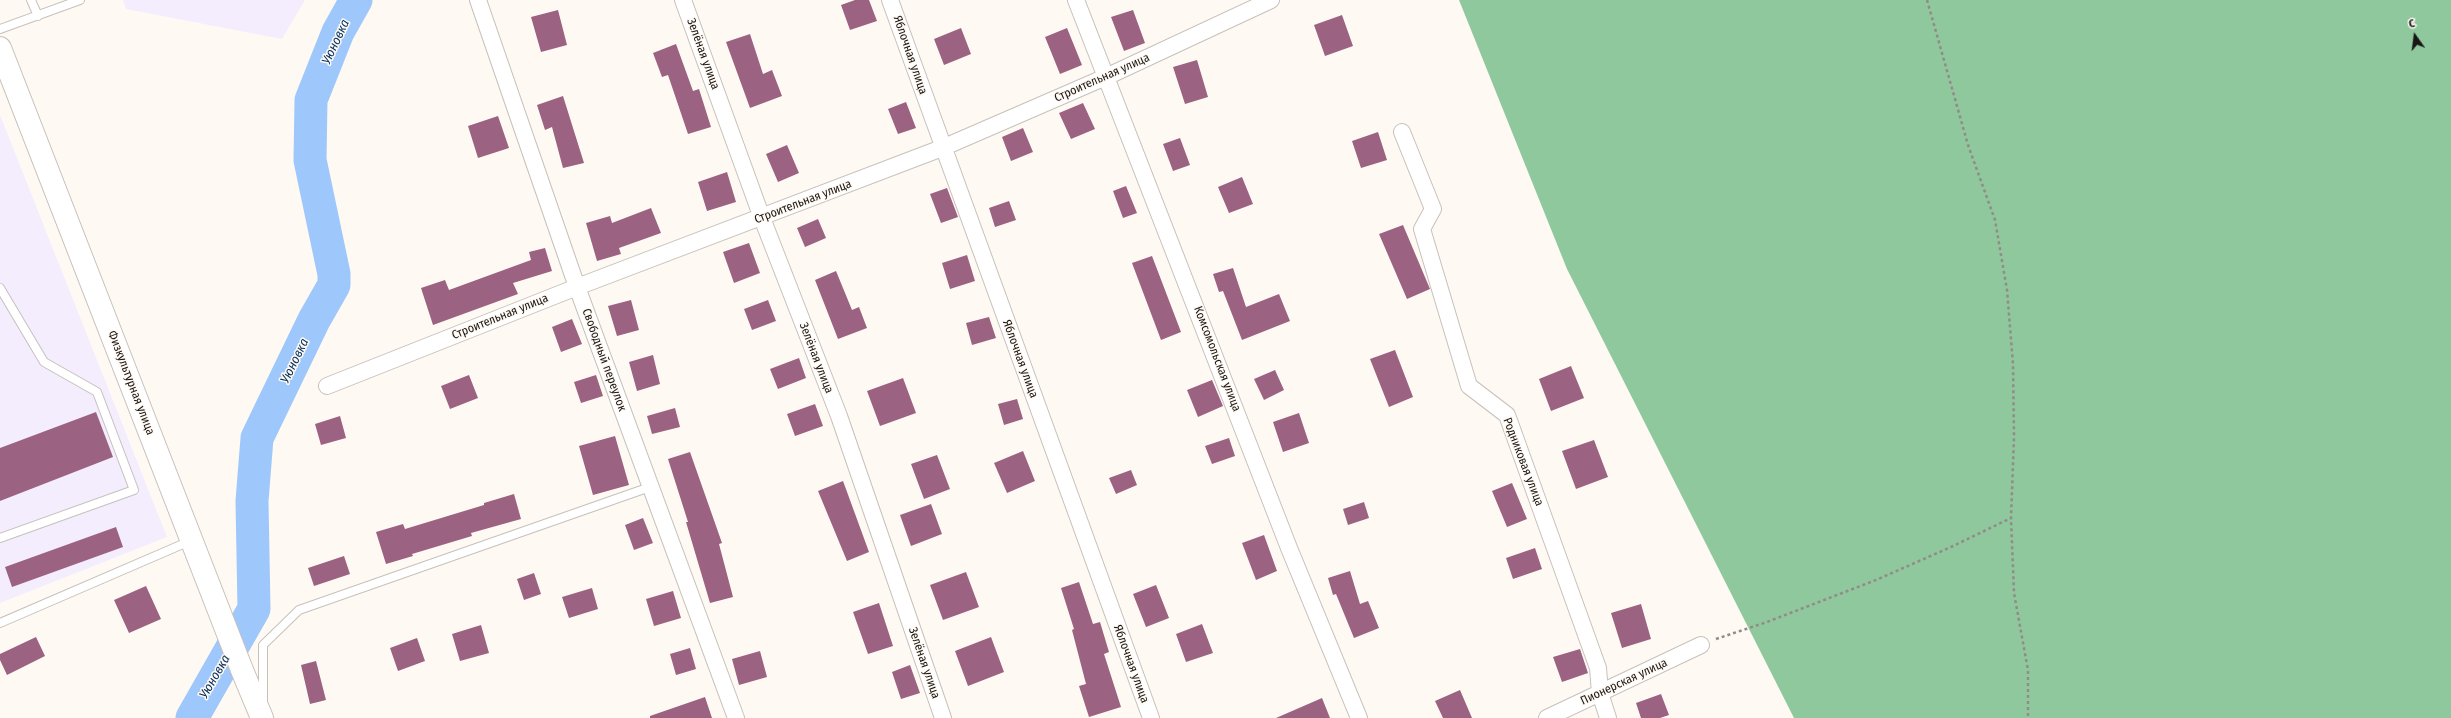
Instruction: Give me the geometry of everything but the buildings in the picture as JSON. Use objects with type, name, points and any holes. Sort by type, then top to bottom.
[{"type":"street","name":"Свободный переулок","points":[[478,0],[577,287],[736,718]]},
{"type":"street","name":"Зелёная улица","points":[[683,0],[762,218],[839,416],[943,718]]},
{"type":"street","name":"Яблочная улица","points":[[890,0],[942,148],[1150,718]]},
{"type":"street","name":"Комсомольская улица","points":[[1076,0],[1108,76],[1289,548],[1359,718]]},
{"type":"street","name":"Строительная улица","points":[[327,386],[577,287],[762,218],[942,148],[1108,76],[1269,0]]},
{"type":"street","name":"Физкультурная улица","points":[[0,48],[242,670],[263,718]]},
{"type":"street","name":"Родниковая улица","points":[[1402,132],[1433,209],[1422,229],[1469,386],[1507,415],[1595,660],[1600,693],[1608,718]]},
{"type":"street","name":"Пионерская улица","points":[[1547,718],[1701,645]]},
{"type":"lane","points":[[31,0],[38,16]]},
{"type":"lane","points":[[0,29],[80,0]]},
{"type":"lane","points":[[0,288],[44,362],[97,392],[134,490],[0,538]]},
{"type":"lane","points":[[263,718],[263,645],[299,610],[650,487]]},
{"type":"lane","points":[[0,623],[191,540]]},
{"type":"path","points":[[1927,0],[1968,145],[1995,220],[2007,290],[2013,364],[2014,437],[2011,518],[2014,593],[2028,670],[2028,718]]},
{"type":"path","points":[[1701,645],[1735,631],[1775,620],[1876,580],[2011,518]]},
{"type":"shaded area","points":[[123,0],[305,0],[282,39],[126,9]]},
{"type":"shaded area","points":[[0,115],[167,537],[0,603]]},
{"type":"green space","points":[[1459,0],[2451,0],[2451,718],[1794,718],[1567,269]]},
{"type":"waterway","name":"Уюновка","points":[[192,718],[254,609],[252,501],[257,438],[314,320],[334,285],[334,274],[310,160],[311,100],[338,32],[356,0]]}]
